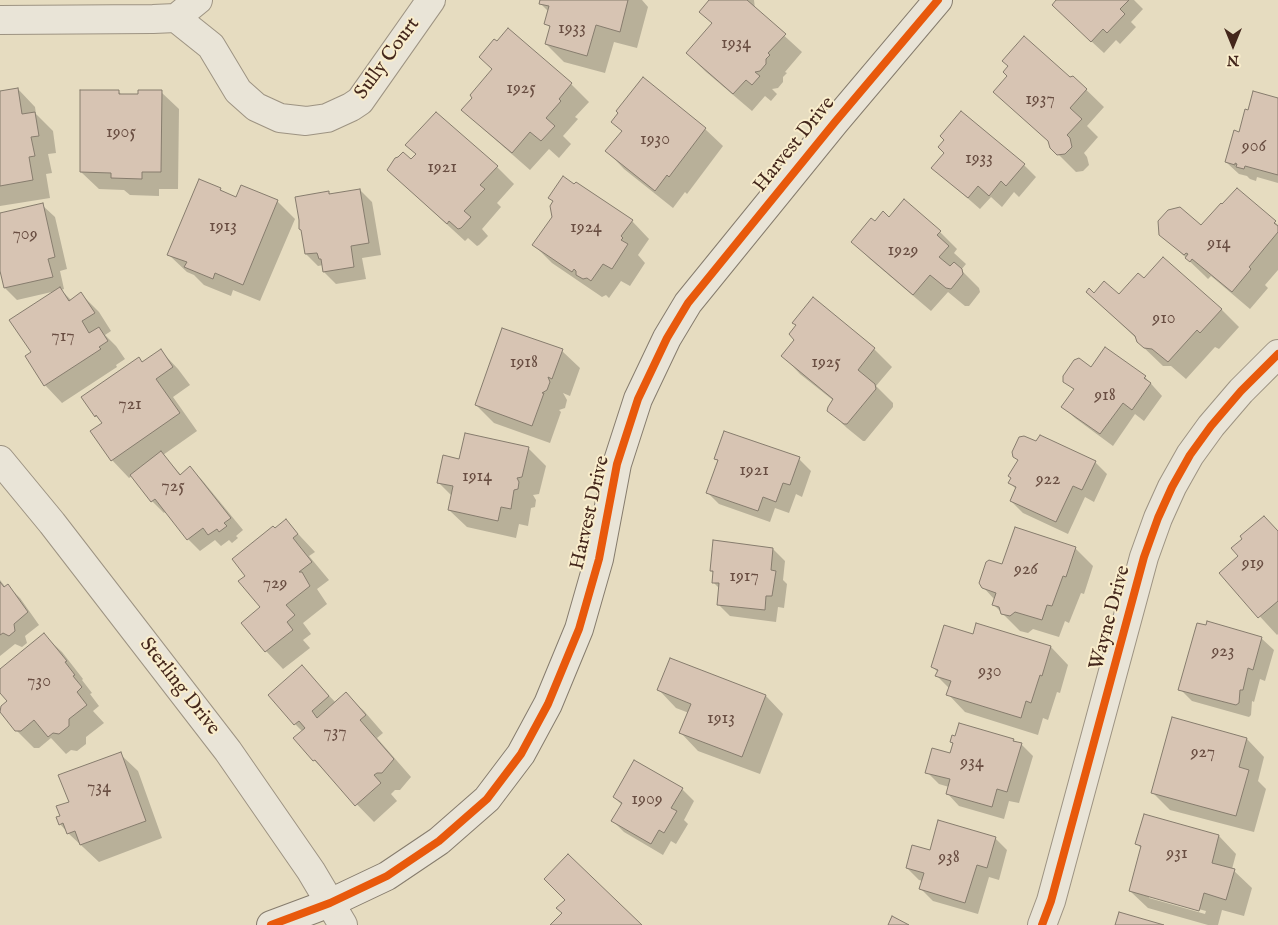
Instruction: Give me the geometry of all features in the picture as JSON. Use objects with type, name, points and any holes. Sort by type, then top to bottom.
[{"type":"street","points":[[0,20],[176,18],[198,0]]},
{"type":"street","name":"Sully Court","points":[[176,18],[211,46],[238,91],[256,107],[280,118],[306,120],[327,118],[360,101],[432,0]]},
{"type":"street","name":"Harvest Drive","points":[[271,925],[337,914],[387,876],[439,841],[487,799],[521,754],[548,704],[579,629],[599,559],[617,464],[638,399],[667,338],[688,303],[835,122],[938,0]]},
{"type":"street","name":"Wayne Drive","points":[[1042,925],[1051,901],[1144,557],[1158,518],[1172,486],[1211,426],[1241,391],[1278,354]]},
{"type":"street","name":"Sterling Drive","points":[[0,460],[228,751],[311,871],[337,914]]},
{"type":"building","points":[[540,0],[628,0],[620,32],[596,25],[587,56],[545,44],[550,26],[544,24],[549,6],[539,4]]},
{"type":"building","points":[[709,0],[747,0],[786,34],[768,53],[770,55],[766,59],[766,64],[760,71],[755,72],[760,76],[752,85],[746,80],[733,94],[686,53],[712,23],[699,12]]},
{"type":"building","points":[[1056,0],[1129,0],[1120,9],[1125,14],[1107,33],[1103,29],[1091,42],[1052,5]]},
{"type":"building","points":[[508,28],[572,83],[559,99],[561,101],[546,118],[555,126],[541,141],[530,132],[512,153],[461,110],[472,98],[470,95],[492,69],[479,57],[494,39],[497,41]]},
{"type":"building","points":[[1024,36],[1070,77],[1073,76],[1087,89],[1070,108],[1082,119],[1067,135],[1070,138],[1072,147],[1065,154],[1057,155],[1050,148],[1048,141],[993,92],[1007,76],[1003,72],[1008,66],[1002,61]]},
{"type":"building","points":[[643,77],[706,128],[669,177],[667,175],[655,191],[605,151],[622,131],[611,122],[618,113],[616,111]]},
{"type":"building","points":[[18,88],[22,114],[35,112],[39,136],[31,137],[35,156],[29,157],[33,180],[0,186],[0,91]]},
{"type":"building","points":[[80,90],[119,90],[119,94],[138,94],[138,90],[162,90],[161,172],[142,172],[142,179],[111,178],[111,173],[80,172]]},
{"type":"building","points":[[1253,91],[1278,98],[1278,175],[1245,166],[1244,169],[1236,167],[1237,164],[1235,163],[1235,165],[1225,162],[1234,130],[1239,132],[1245,109],[1248,110]]},
{"type":"building","points":[[961,111],[1025,164],[1006,186],[1001,181],[989,196],[978,186],[968,198],[931,168],[944,153],[938,147],[944,140],[940,136]]},
{"type":"building","points":[[436,112],[498,166],[480,185],[485,189],[464,211],[471,217],[458,229],[449,221],[447,224],[387,170],[395,158],[403,152],[411,159],[416,154],[405,145]]},
{"type":"building","points":[[563,176],[574,184],[576,182],[633,220],[621,236],[623,238],[621,240],[628,244],[612,269],[603,264],[591,281],[576,275],[574,269],[572,272],[532,245],[552,217],[550,206],[553,201],[548,198]]},
{"type":"building","points":[[199,179],[221,188],[220,190],[236,197],[241,185],[278,200],[243,285],[215,273],[213,279],[184,267],[187,262],[167,255]]},
{"type":"building","points":[[1237,188],[1276,221],[1274,223],[1278,226],[1278,232],[1249,267],[1251,269],[1232,292],[1192,259],[1190,262],[1185,258],[1188,254],[1184,255],[1159,235],[1158,221],[1168,210],[1180,207],[1201,225]]},
{"type":"building","points":[[360,189],[369,243],[351,246],[354,267],[323,272],[321,259],[319,259],[317,253],[305,254],[301,230],[299,229],[295,197],[329,191],[329,194]]},
{"type":"building","points":[[904,199],[941,231],[937,235],[949,246],[939,257],[950,266],[954,262],[962,269],[963,274],[951,289],[946,288],[930,275],[913,295],[851,242],[871,218],[875,221],[883,211],[889,217]]},
{"type":"building","points":[[43,203],[55,257],[48,259],[53,277],[4,288],[0,271],[0,213]]},
{"type":"building","points":[[1163,257],[1222,309],[1200,333],[1197,330],[1168,362],[1152,349],[1144,348],[1137,342],[1135,336],[1086,292],[1089,288],[1094,293],[1104,281],[1119,294],[1138,273],[1144,278]]},
{"type":"building","points":[[60,287],[69,301],[81,292],[95,313],[82,321],[89,333],[99,327],[108,341],[99,347],[101,349],[44,386],[25,356],[31,352],[9,320]]},
{"type":"building","points":[[813,297],[875,348],[858,370],[875,384],[876,389],[847,424],[844,424],[827,411],[833,399],[781,356],[794,340],[789,334],[796,325],[792,323]]},
{"type":"building","points":[[502,328],[563,349],[552,379],[548,377],[550,382],[547,390],[542,393],[544,393],[532,426],[475,405]]},
{"type":"building","points":[[1105,347],[1146,376],[1144,378],[1151,383],[1132,410],[1123,403],[1100,434],[1061,407],[1074,389],[1063,382],[1063,376],[1074,360],[1079,358],[1091,367]]},
{"type":"building","points":[[161,349],[173,367],[156,379],[180,413],[111,461],[90,431],[102,423],[96,415],[95,417],[81,397],[139,357],[142,362]]},
{"type":"building","points":[[724,431],[800,457],[790,485],[783,483],[776,502],[763,497],[758,511],[706,493],[718,460],[714,459]]},
{"type":"building","points":[[465,433],[529,447],[522,477],[517,478],[519,482],[518,489],[514,490],[511,509],[501,507],[498,521],[448,510],[453,486],[437,483],[443,455],[459,459]]},
{"type":"building","points":[[1040,435],[1096,461],[1082,490],[1073,486],[1056,522],[1010,501],[1016,487],[1008,483],[1011,478],[1008,476],[1018,460],[1013,457],[1012,452],[1019,437],[1024,436],[1036,441]]},
{"type":"building","points":[[161,451],[180,475],[190,466],[231,518],[224,523],[227,526],[219,532],[217,529],[208,535],[203,528],[187,540],[155,499],[151,502],[130,475]]},
{"type":"building","points":[[1264,516],[1278,531],[1278,601],[1258,618],[1219,573],[1238,556],[1231,548],[1242,539],[1240,536]]},
{"type":"building","points":[[286,519],[298,534],[293,538],[312,562],[299,572],[302,572],[310,586],[286,605],[295,615],[287,622],[293,630],[265,652],[241,623],[260,607],[238,581],[245,576],[232,559],[273,526],[275,528]]},
{"type":"building","points":[[1015,527],[1076,547],[1066,577],[1063,576],[1052,606],[1047,605],[1042,620],[1015,612],[1010,616],[1001,614],[999,607],[992,605],[996,593],[982,588],[979,583],[986,562],[989,560],[1002,564]]},
{"type":"building","points":[[713,540],[773,548],[771,570],[776,571],[772,596],[766,596],[765,610],[717,605],[719,583],[712,583],[713,571],[710,571]]},
{"type":"building","points":[[0,582],[4,587],[8,584],[28,612],[14,624],[15,631],[9,636],[3,633],[0,635]]},
{"type":"building","points":[[1207,621],[1262,637],[1253,670],[1248,668],[1243,690],[1240,690],[1239,703],[1236,705],[1178,690],[1197,623],[1206,625]]},
{"type":"building","points":[[976,623],[1051,646],[1031,703],[1026,701],[1021,718],[946,695],[951,681],[935,676],[938,670],[931,667],[944,625],[973,634]]},
{"type":"building","points":[[44,633],[67,661],[65,662],[75,675],[73,676],[82,687],[77,692],[87,705],[69,719],[69,726],[59,734],[53,733],[48,737],[34,720],[21,731],[15,731],[0,712],[1,706],[7,701],[0,693],[0,669]]},
{"type":"building","points":[[670,658],[766,695],[742,757],[679,733],[691,704],[657,690]]},
{"type":"building","points":[[302,665],[329,696],[312,711],[317,718],[346,692],[366,715],[360,720],[394,759],[382,773],[374,775],[381,783],[355,806],[293,738],[305,728],[299,721],[294,725],[268,695]]},
{"type":"building","points":[[1172,717],[1247,738],[1239,767],[1249,770],[1236,816],[1151,793]]},
{"type":"building","points":[[959,723],[1022,743],[1007,792],[997,789],[992,807],[946,794],[950,779],[925,773],[932,748],[950,753],[953,743],[950,742],[952,735],[955,736]]},
{"type":"building","points":[[121,752],[146,821],[80,845],[75,831],[67,834],[63,823],[59,825],[56,817],[60,816],[56,806],[69,802],[58,775]]},
{"type":"building","points":[[634,760],[683,788],[671,808],[677,811],[664,833],[659,830],[651,844],[611,821],[622,803],[613,797]]},
{"type":"building","points":[[1144,814],[1219,835],[1212,863],[1235,869],[1226,900],[1204,893],[1199,911],[1129,891],[1141,846],[1135,844]]},
{"type":"building","points":[[938,820],[996,837],[987,868],[977,865],[965,903],[919,889],[924,873],[906,868],[912,845],[930,850]]},
{"type":"building","points":[[568,854],[642,925],[550,925],[562,913],[556,908],[565,900],[544,879]]},
{"type":"building","points":[[1119,912],[1164,925],[1115,925]]},
{"type":"building","points":[[892,916],[909,925],[888,925]]},
{"type":"cycle path","points":[[271,925],[330,903],[387,876],[439,841],[487,799],[521,754],[548,704],[579,629],[599,559],[617,464],[638,399],[667,338],[688,303],[835,122],[938,0]]},
{"type":"cycle path","points":[[1042,925],[1051,901],[1144,557],[1158,518],[1172,487],[1190,455],[1211,426],[1241,391],[1278,354]]}]
